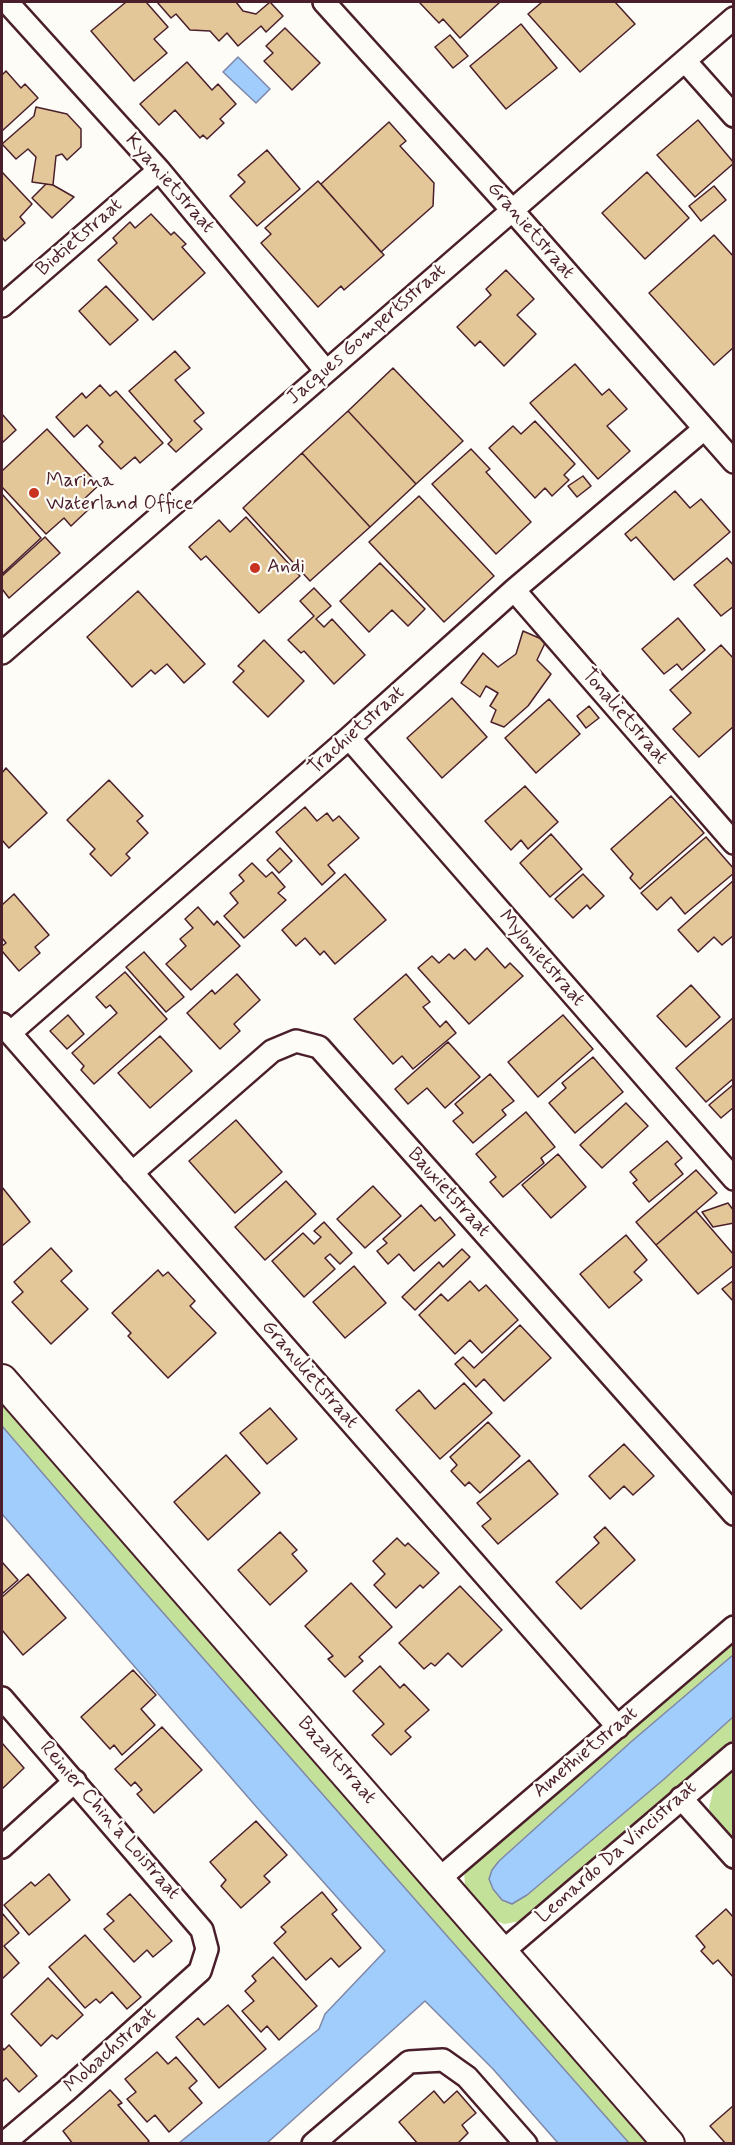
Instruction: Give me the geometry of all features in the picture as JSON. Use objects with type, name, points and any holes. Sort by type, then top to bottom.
[{"type":"street","name":"Kyanietstraat","points":[[8,2],[159,170],[326,371]]},
{"type":"street","name":"Granietstraat","points":[[334,5],[734,462]]},
{"type":"street","name":"Jacques Gompertsstraat","points":[[2,652],[734,18]]},
{"type":"street","points":[[685,61],[734,116]]},
{"type":"street","name":"Biotietstraat","points":[[2,306],[159,170]]},
{"type":"street","name":"Trachietstraat","points":[[6,1028],[349,738],[514,590],[704,429]]},
{"type":"street","name":"Tonalietstraat","points":[[514,590],[734,843]]},
{"type":"street","name":"Mylonietstraat","points":[[349,738],[734,1179]]},
{"type":"street","name":"Granulietstraat","points":[[6,1028],[618,1727]]},
{"type":"street","name":"Bauxietstraat","points":[[132,1173],[272,1051],[296,1041],[320,1047],[734,1514]]},
{"type":"street","name":"Bazaltstraat","points":[[2,1380],[669,2144]]},
{"type":"street","name":"Amethietstraat","points":[[439,1879],[734,1627]]},
{"type":"street","name":"Reinier Chin'a Loistraat","points":[[2,1698],[202,1930],[207,1949]]},
{"type":"street","name":"Leonardo Da Vincistraat","points":[[501,1953],[734,1754]]},
{"type":"street","points":[[2,1847],[75,1780]]},
{"type":"street","points":[[681,1798],[734,1857]]},
{"type":"street","name":"Mobachstraat","points":[[3,2144],[200,1971],[207,1949]]},
{"type":"street","points":[[314,2144],[409,2062],[443,2060],[467,2077],[526,2144]]},
{"type":"green space","points":[[2,1398],[654,2143],[629,2143],[144,1591],[2,1426]]},
{"type":"green space","points":[[733,1638],[733,1655],[632,1741],[499,1861],[527,1895],[663,1780],[733,1717],[733,1740],[521,1921],[504,1924],[493,1919],[465,1886],[464,1870]]},
{"type":"green space","points":[[733,1771],[733,1842],[713,1819],[709,1808],[714,1787]]},
{"type":"water","points":[[238,57],[270,89],[256,103],[223,72]]},
{"type":"water","points":[[2,1426],[629,2143],[558,2143],[493,2069],[425,2001],[267,2143],[179,2143],[319,2029],[325,2014],[385,1951],[2,1514]]},
{"type":"water","points":[[733,1655],[733,1717],[663,1780],[527,1895],[512,1904],[502,1900],[493,1889],[489,1879],[499,1861],[632,1741]]},
{"type":"building","points":[[126,2],[146,2],[168,27],[154,39],[167,53],[134,81],[91,31]]},
{"type":"building","points":[[157,2],[236,2],[243,11],[256,14],[270,2],[283,16],[266,32],[261,26],[238,46],[227,33],[219,41],[210,31],[190,30],[176,14],[171,18]]},
{"type":"building","points":[[419,2],[499,3],[460,38],[443,19],[439,23]]},
{"type":"building","points":[[542,2],[615,2],[635,24],[580,72],[528,14]]},
{"type":"building","points":[[521,24],[557,68],[506,109],[470,66]]},
{"type":"building","points":[[285,28],[320,63],[292,90],[264,61],[273,53],[266,46]]},
{"type":"building","points":[[450,35],[468,56],[453,68],[435,47]]},
{"type":"building","points":[[187,62],[212,90],[218,84],[236,104],[220,119],[224,123],[207,139],[203,135],[200,138],[175,110],[159,125],[140,104]]},
{"type":"building","points":[[6,71],[21,88],[25,84],[38,98],[2,131],[2,75]]},
{"type":"building","points":[[36,107],[67,114],[81,129],[81,147],[67,160],[62,154],[56,156],[53,185],[32,182],[36,157],[28,149],[16,159],[2,144],[34,116]]},
{"type":"building","points":[[698,120],[734,163],[695,197],[657,155]]},
{"type":"building","points":[[389,122],[406,141],[400,146],[434,183],[433,206],[381,252],[321,184]]},
{"type":"building","points":[[267,150],[300,189],[257,226],[230,196],[245,182],[238,175]]},
{"type":"building","points":[[2,172],[32,204],[20,217],[25,223],[5,241],[2,237]]},
{"type":"building","points":[[647,172],[689,218],[645,259],[602,213]]},
{"type":"building","points":[[318,181],[384,255],[344,290],[341,286],[318,307],[261,243],[271,234],[265,228]]},
{"type":"building","points":[[46,184],[53,185],[74,197],[52,218],[32,198]]},
{"type":"building","points":[[714,186],[726,200],[701,221],[689,206]]},
{"type":"building","points":[[151,214],[171,235],[174,232],[186,244],[182,247],[205,273],[153,320],[98,260],[117,243],[113,238],[130,222],[135,228]]},
{"type":"building","points":[[714,235],[734,257],[734,347],[714,365],[649,293]]},
{"type":"building","points":[[506,270],[534,299],[517,315],[536,334],[504,366],[480,341],[475,346],[457,327],[491,295],[486,289]]},
{"type":"building","points":[[106,286],[138,320],[110,345],[79,311]]},
{"type":"building","points":[[175,351],[190,368],[175,380],[204,413],[194,421],[202,429],[176,452],[168,444],[172,440],[129,391]]},
{"type":"building","points":[[575,364],[602,395],[609,389],[627,409],[607,426],[630,451],[598,479],[530,403]]},
{"type":"building","points":[[393,368],[463,441],[416,484],[348,411]]},
{"type":"building","points":[[100,385],[110,396],[116,391],[163,443],[140,463],[135,457],[121,469],[99,446],[103,442],[87,425],[74,437],[56,417],[82,393],[86,398]]},
{"type":"building","points":[[348,411],[416,484],[370,527],[302,453]]},
{"type":"building","points":[[2,414],[16,430],[2,443]]},
{"type":"building","points":[[535,421],[575,464],[564,475],[569,480],[552,496],[545,488],[535,498],[489,448],[513,426],[521,434]]},
{"type":"building","points":[[47,429],[99,485],[82,501],[89,509],[71,526],[64,518],[46,534],[2,487],[2,471]]},
{"type":"building","points":[[471,449],[490,469],[486,472],[531,522],[496,554],[432,484]]},
{"type":"building","points":[[302,453],[370,527],[310,581],[243,508]]},
{"type":"building","points":[[583,476],[591,486],[577,497],[568,486]]},
{"type":"building","points":[[675,491],[690,508],[701,499],[730,532],[674,580],[636,537],[631,541],[625,534]]},
{"type":"building","points":[[2,494],[41,538],[2,574]]},
{"type":"building","points":[[419,496],[494,576],[444,622],[369,542]]},
{"type":"building","name":"Andi","points":[[246,517],[300,576],[259,613],[206,556],[201,560],[189,547],[219,520],[230,532]]},
{"type":"building","points":[[45,537],[60,553],[9,598],[2,589],[2,576]]},
{"type":"building","points":[[727,558],[734,566],[734,606],[721,616],[694,585]]},
{"type":"building","points":[[380,563],[425,609],[408,626],[392,610],[369,632],[340,601]]},
{"type":"building","points":[[314,588],[331,606],[316,619],[324,627],[332,619],[365,655],[334,684],[304,651],[301,653],[288,640],[314,616],[300,601]]},
{"type":"building","points":[[138,591],[205,664],[184,683],[167,664],[155,674],[151,670],[132,687],[87,637]]},
{"type":"building","points":[[678,618],[705,650],[682,670],[677,664],[664,674],[642,649]]},
{"type":"building","points":[[523,631],[546,641],[537,660],[551,674],[528,706],[504,727],[491,722],[496,710],[490,706],[498,693],[486,686],[480,697],[461,683],[483,653],[498,667],[516,654]]},
{"type":"building","points":[[264,640],[304,681],[268,717],[233,682],[244,671],[238,666]]},
{"type":"building","points":[[721,645],[734,659],[734,726],[699,757],[673,729],[691,713],[670,690]]},
{"type":"building","points":[[452,698],[487,737],[442,778],[407,738]]},
{"type":"building","points":[[549,699],[580,734],[536,773],[505,738]]},
{"type":"building","points":[[589,706],[599,718],[586,728],[577,716]]},
{"type":"building","points":[[6,768],[47,813],[9,848],[2,840],[2,773]]},
{"type":"building","points":[[109,780],[143,816],[137,821],[148,833],[126,854],[130,858],[111,876],[90,854],[95,849],[67,820]]},
{"type":"building","points":[[525,786],[558,822],[528,849],[521,840],[511,850],[485,821]]},
{"type":"building","points":[[671,796],[704,833],[640,889],[630,878],[633,874],[611,849]]},
{"type":"building","points":[[305,807],[317,821],[327,813],[333,821],[339,816],[359,838],[328,865],[335,873],[322,885],[276,832]]},
{"type":"building","points":[[551,834],[582,869],[550,897],[520,863]]},
{"type":"building","points":[[706,837],[734,869],[734,873],[685,914],[671,897],[657,910],[641,893]]},
{"type":"building","points":[[280,848],[292,861],[279,873],[267,860]]},
{"type":"building","points":[[252,863],[266,877],[272,872],[285,887],[278,893],[286,900],[244,938],[224,916],[238,903],[230,893],[244,881],[239,875]]},
{"type":"building","points":[[345,874],[386,920],[335,964],[324,951],[320,955],[305,938],[296,946],[282,930]]},
{"type":"building","points":[[583,874],[604,896],[590,909],[587,905],[573,918],[555,899]]},
{"type":"building","points":[[734,880],[734,935],[722,945],[714,937],[698,952],[678,930]]},
{"type":"building","points":[[14,894],[49,935],[35,947],[40,953],[19,971],[2,951],[2,946],[6,943],[2,938],[2,905]]},
{"type":"building","points":[[198,907],[214,925],[217,921],[240,946],[191,990],[166,964],[186,946],[180,939],[193,928],[185,919]]},
{"type":"building","points":[[487,948],[505,968],[510,963],[523,976],[469,1024],[418,968],[432,956],[439,963],[449,954],[454,959],[465,949],[475,960]]},
{"type":"building","points":[[144,952],[184,997],[166,1012],[126,967]]},
{"type":"building","points":[[125,972],[167,1019],[94,1084],[81,1070],[84,1066],[72,1053],[117,1013],[110,1005],[106,1008],[96,997]]},
{"type":"building","points":[[237,974],[260,1000],[234,1024],[240,1031],[220,1049],[187,1013],[212,990],[215,994]]},
{"type":"building","points":[[406,974],[430,1002],[423,1007],[440,1027],[446,1021],[456,1033],[413,1069],[402,1056],[393,1064],[354,1019]]},
{"type":"building","points":[[691,985],[720,1017],[686,1047],[657,1016]]},
{"type":"building","points":[[68,1015],[84,1034],[67,1049],[50,1031]]},
{"type":"building","points":[[563,1015],[593,1049],[538,1097],[508,1062]]},
{"type":"building","points":[[734,1017],[734,1078],[706,1102],[676,1068]]},
{"type":"building","points":[[160,1036],[192,1071],[150,1108],[118,1073]]},
{"type":"building","points":[[448,1042],[480,1077],[445,1108],[427,1088],[408,1104],[395,1089]]},
{"type":"building","points":[[593,1057],[623,1092],[575,1133],[549,1103],[566,1088],[562,1083]]},
{"type":"building","points":[[490,1074],[514,1101],[502,1110],[506,1115],[473,1143],[453,1121],[463,1113],[455,1104]]},
{"type":"building","points":[[734,1084],[734,1107],[721,1118],[709,1105]]},
{"type":"building","points":[[626,1103],[648,1126],[602,1168],[580,1145]]},
{"type":"building","points":[[526,1112],[555,1147],[541,1158],[544,1163],[503,1197],[490,1182],[496,1177],[476,1154]]},
{"type":"building","points":[[236,1120],[282,1172],[235,1213],[189,1161]]},
{"type":"building","points":[[667,1141],[682,1158],[675,1164],[683,1174],[649,1202],[633,1183],[637,1180],[630,1172]]},
{"type":"building","points":[[558,1154],[586,1187],[551,1218],[522,1185]]},
{"type":"building","points":[[696,1170],[717,1193],[656,1245],[636,1222]]},
{"type":"building","points":[[286,1181],[316,1214],[265,1260],[235,1227]]},
{"type":"building","points":[[373,1186],[401,1216],[365,1248],[337,1219]]},
{"type":"building","points":[[2,1187],[30,1222],[2,1246]]},
{"type":"building","points":[[728,1203],[734,1211],[734,1223],[713,1227],[702,1212]]},
{"type":"building","points":[[421,1205],[435,1221],[440,1217],[455,1235],[414,1271],[399,1254],[388,1264],[377,1251],[387,1243],[383,1239]]},
{"type":"building","points":[[696,1211],[734,1255],[734,1265],[698,1294],[656,1245]]},
{"type":"building","points":[[324,1222],[352,1253],[340,1264],[330,1254],[325,1258],[335,1269],[304,1297],[272,1261],[303,1233],[314,1244],[321,1237],[314,1231]]},
{"type":"building","points":[[626,1235],[647,1260],[634,1272],[642,1280],[609,1308],[580,1274]]},
{"type":"building","points":[[51,1248],[72,1271],[61,1281],[88,1309],[51,1344],[12,1302],[23,1292],[14,1282]]},
{"type":"building","points":[[462,1249],[470,1257],[415,1310],[402,1297],[439,1262],[443,1267]]},
{"type":"building","points":[[354,1266],[386,1303],[345,1338],[313,1302]]},
{"type":"building","points":[[158,1270],[163,1276],[168,1272],[195,1301],[190,1306],[216,1333],[168,1378],[128,1336],[131,1333],[112,1313]]},
{"type":"building","points":[[734,1280],[734,1302],[722,1289]]},
{"type":"building","points":[[470,1281],[479,1291],[486,1285],[518,1320],[482,1353],[470,1340],[455,1354],[419,1315],[441,1294],[448,1301]]},
{"type":"building","points":[[520,1325],[551,1358],[504,1401],[484,1379],[476,1387],[455,1364],[463,1357],[474,1368]]},
{"type":"building","points":[[464,1383],[492,1413],[440,1459],[396,1410],[419,1390],[435,1409]]},
{"type":"building","points":[[270,1408],[297,1439],[267,1464],[240,1433]]},
{"type":"building","points":[[488,1422],[520,1456],[480,1493],[469,1482],[465,1486],[451,1471],[457,1465],[450,1457]]},
{"type":"building","points":[[624,1444],[654,1476],[633,1495],[624,1486],[610,1499],[589,1476]]},
{"type":"building","points":[[226,1455],[260,1493],[208,1540],[174,1502]]},
{"type":"building","points":[[529,1460],[558,1494],[498,1544],[482,1526],[491,1519],[477,1503]]},
{"type":"building","points":[[605,1527],[635,1560],[581,1609],[556,1582],[599,1543],[594,1537]]},
{"type":"building","points":[[280,1532],[297,1550],[292,1554],[307,1571],[270,1605],[238,1570]]},
{"type":"building","points":[[397,1538],[405,1546],[408,1543],[439,1573],[423,1588],[420,1585],[396,1608],[374,1585],[385,1574],[373,1561]]},
{"type":"building","points":[[2,1562],[18,1580],[2,1594]]},
{"type":"building","points":[[28,1574],[66,1618],[23,1655],[2,1630],[2,1597]]},
{"type":"building","points":[[351,1583],[392,1627],[359,1657],[363,1661],[345,1677],[328,1659],[333,1656],[305,1626]]},
{"type":"building","points":[[460,1586],[502,1630],[462,1667],[448,1653],[435,1666],[431,1663],[424,1669],[399,1643]]},
{"type":"building","points":[[380,1666],[400,1688],[404,1684],[429,1710],[405,1731],[411,1737],[391,1755],[372,1735],[384,1724],[353,1691]]},
{"type":"building","points":[[133,1670],[156,1695],[141,1709],[155,1725],[122,1755],[114,1745],[110,1749],[81,1717]]},
{"type":"building","points":[[162,1727],[202,1770],[154,1813],[137,1794],[142,1790],[135,1782],[131,1786],[115,1769]]},
{"type":"building","points":[[2,1743],[24,1768],[2,1789]]},
{"type":"building","points":[[256,1821],[287,1855],[264,1876],[270,1882],[241,1908],[221,1886],[226,1880],[210,1862]]},
{"type":"building","points":[[49,1874],[70,1900],[29,1935],[4,1905],[31,1882],[35,1886]]},
{"type":"building","points":[[322,1892],[337,1910],[332,1914],[361,1948],[339,1967],[331,1958],[306,1980],[274,1943],[286,1932],[281,1927]]},
{"type":"building","points":[[130,1894],[172,1941],[153,1957],[147,1950],[134,1962],[104,1929],[114,1921],[107,1914]]},
{"type":"building","points":[[726,1909],[734,1918],[734,1978],[718,1960],[713,1964],[701,1951],[705,1947],[696,1936]]},
{"type":"building","points":[[2,1913],[19,1933],[4,1946],[19,1963],[2,1979]]},
{"type":"building","points":[[85,1935],[141,1997],[127,2009],[112,1992],[100,2003],[96,1999],[85,2008],[49,1967]]},
{"type":"building","points":[[273,1957],[317,2006],[279,2040],[267,2026],[261,2032],[242,2011],[254,2001],[245,1991],[256,1981],[252,1976]]},
{"type":"building","points":[[48,1978],[83,2015],[57,2039],[52,2035],[41,2046],[11,2014]]},
{"type":"building","points":[[228,2005],[266,2049],[219,2088],[176,2037],[198,2018],[204,2025]]},
{"type":"building","points":[[9,2045],[37,2076],[19,2092],[6,2078],[2,2082],[2,2047],[4,2050]]},
{"type":"building","points":[[157,2052],[168,2064],[176,2057],[197,2081],[189,2088],[202,2103],[169,2132],[155,2115],[147,2122],[127,2099],[136,2092],[125,2079]]},
{"type":"building","points":[[110,2090],[122,2103],[118,2105],[149,2141],[146,2144],[73,2144],[63,2131]]},
{"type":"building","points":[[434,2091],[444,2103],[457,2091],[476,2113],[462,2125],[468,2133],[457,2144],[418,2144],[399,2122]]},
{"type":"building","points":[[734,2105],[734,2144],[726,2144],[710,2126]]},
{"type":"place","name":"Marina Waterland Office","points":[[34,493]]},
{"type":"place","name":"Andi","points":[[255,568]]}]
